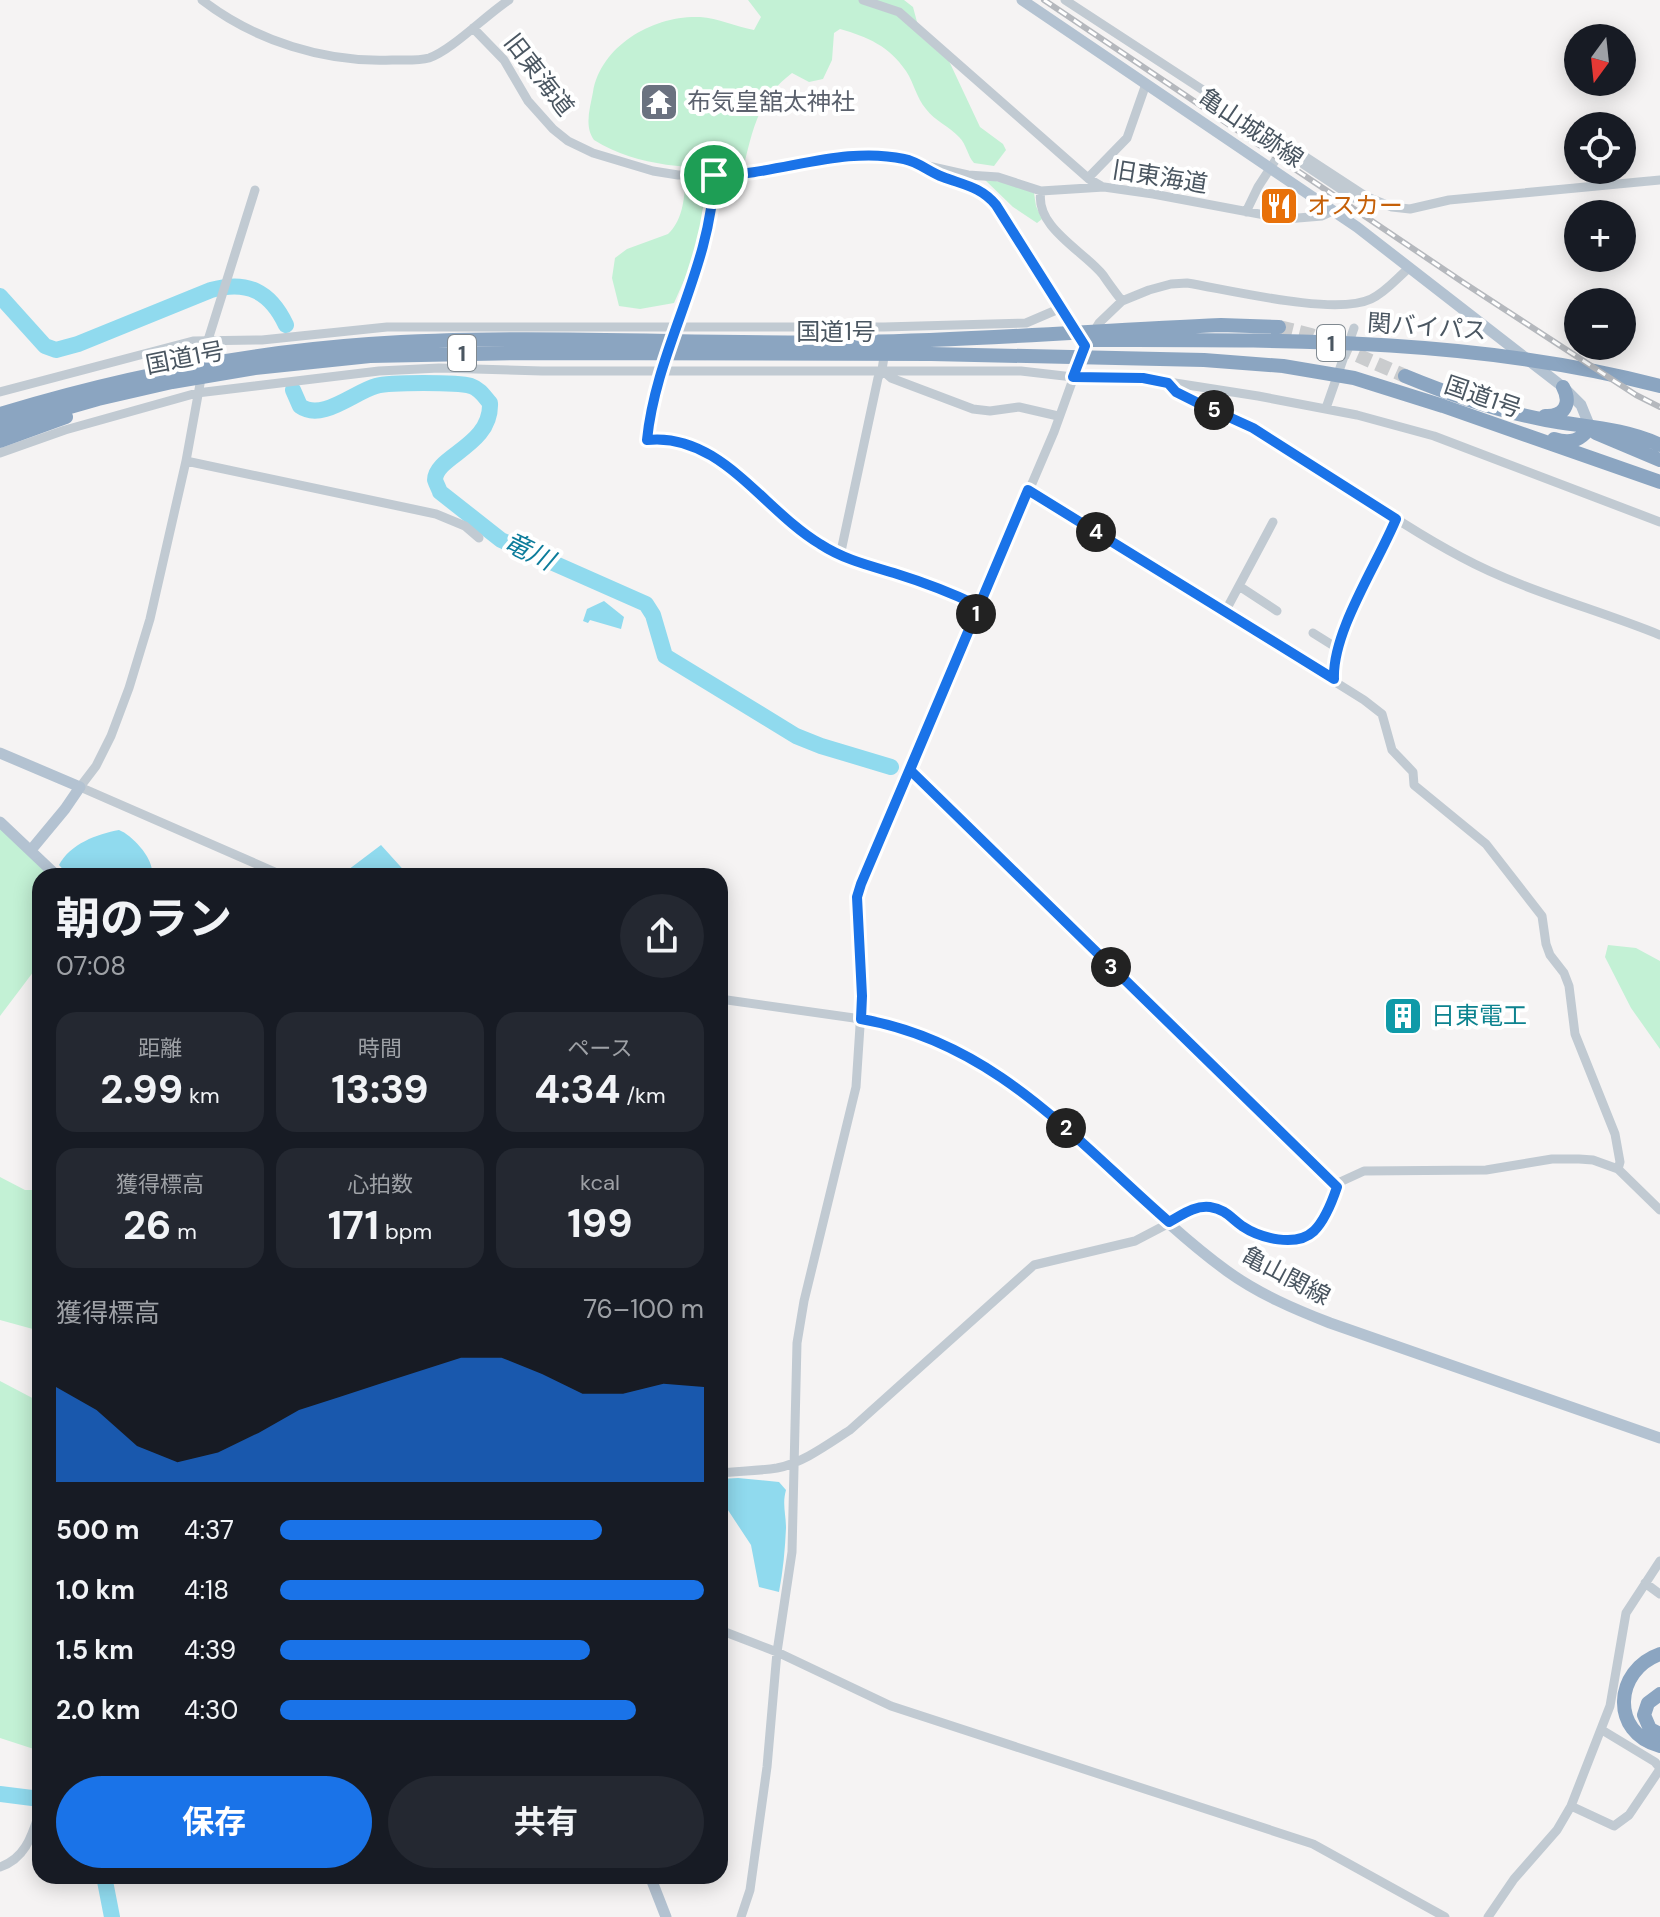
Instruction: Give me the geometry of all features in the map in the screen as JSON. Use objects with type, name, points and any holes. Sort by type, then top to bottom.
[{"type":"highway","name":"国道1号","points":[[0,427],[172,376],[280,353],[394,343],[865,342],[1221,325],[1279,327]]},
{"type":"highway","name":"1","points":[[865,342],[1188,342]]},
{"type":"highway","name":"1","points":[[931,354],[1188,342]]},
{"type":"highway","name":"関バイパス","points":[[1188,342],[1364,344],[1474,352],[1554,362],[1660,386]]},
{"type":"highway","name":"国道1号","points":[[0,414],[93,387],[282,364],[410,354],[931,354],[1160,358],[1283,366],[1354,378],[1660,482]]},
{"type":"highway","points":[[0,405],[152,367],[172,376],[164,389],[62,418],[0,441]]},
{"type":"highway","name":"国道1号","points":[[1405,376],[1482,405],[1633,435],[1660,445]]},
{"type":"highway","points":[[1482,405],[1556,416],[1562,413],[1567,403],[1563,387]]},
{"type":"highway","points":[[1443,406],[1567,443],[1582,436],[1590,427],[1598,435],[1640,449],[1660,460]]},
{"type":"highway","points":[[1660,1654],[1646,1660],[1635,1671],[1625,1691],[1624,1705],[1627,1720],[1634,1731],[1645,1741],[1660,1746]]},
{"type":"highway","points":[[1660,1694],[1648,1703],[1644,1715],[1650,1729],[1660,1734]]},
{"type":"main road","name":"亀山城跡線","points":[[1022,0],[1333,211],[1409,268],[1563,387],[1581,405],[1590,427]]},
{"type":"main road","points":[[0,753],[80,787],[31,850]]},
{"type":"main road","points":[[0,822],[49,868]]},
{"type":"main road","name":"亀山関線","points":[[861,1019],[911,1030],[984,1064],[1025,1092],[1227,1271],[1264,1294],[1300,1312],[1660,1438]]},
{"type":"main road","points":[[653,1884],[666,1917]]},
{"type":"street","name":"旧東海道","points":[[202,0],[241,26],[307,51],[342,59],[429,58],[473,28],[504,60],[542,118],[568,141],[611,160],[653,171],[678,175],[768,171],[864,155],[897,158],[968,175],[998,177],[1041,191],[1104,187],[1286,219],[1322,216],[1333,211]]},
{"type":"street","points":[[473,28],[499,4],[509,0]]},
{"type":"street","points":[[863,0],[899,12],[1088,178],[1104,187]]},
{"type":"street","points":[[1065,0],[1378,203]]},
{"type":"street","points":[[1088,178],[1127,138],[1146,84]]},
{"type":"street","points":[[1246,212],[1282,150],[1354,198],[1410,209],[1449,200],[1660,180]]},
{"type":"street","points":[[920,164],[938,175],[980,189],[988,196],[1085,346]]},
{"type":"street","points":[[714,175],[713,204],[697,266],[662,366],[650,409],[647,440],[684,443],[705,451],[798,530],[840,556],[979,606]]},
{"type":"street","points":[[255,190],[208,340],[186,461],[150,619],[129,688],[96,766],[80,787],[266,868]]},
{"type":"street","points":[[1041,191],[1041,209],[1047,218],[1065,242],[1102,274],[1122,301]]},
{"type":"street","points":[[741,1917],[750,1890],[767,1767],[777,1652],[792,1552],[797,1343],[804,1301],[856,1087],[862,996],[857,897],[1085,346],[1099,323],[1122,301],[1171,284],[1187,283],[1322,305],[1354,305],[1372,299],[1409,268]]},
{"type":"street","points":[[0,392],[178,343],[208,340],[262,340],[387,327],[885,330],[1026,323],[1061,308]]},
{"type":"street","points":[[1326,406],[1354,328]]},
{"type":"street","points":[[542,367],[544,329]]},
{"type":"street","points":[[840,556],[883,366],[885,330]]},
{"type":"street","points":[[883,366],[891,378],[973,409],[990,411],[1019,407],[1058,416]]},
{"type":"street","points":[[0,453],[65,430],[197,391],[379,371],[883,366],[1074,373],[1143,378],[1326,406],[1434,436],[1660,522]]},
{"type":"street","points":[[1168,383],[1176,392],[1253,428],[1464,559],[1540,592],[1660,635]]},
{"type":"street","points":[[186,461],[436,514],[465,526],[479,538]]},
{"type":"street","points":[[1028,490],[1334,679],[1382,714],[1392,750],[1413,772],[1414,785],[1486,844],[1542,916],[1550,955],[1564,973],[1569,986],[1575,1034],[1615,1134],[1620,1162],[1618,1169]]},
{"type":"street","points":[[1334,679],[1333,663],[1345,626],[1396,519]]},
{"type":"street","points":[[1225,612],[1273,522]]},
{"type":"street","points":[[1239,586],[1277,611]]},
{"type":"street","points":[[1313,633],[1337,648]]},
{"type":"street","points":[[910,770],[1337,1187]]},
{"type":"street","points":[[728,1000],[861,1019]]},
{"type":"street","points":[[728,1472],[778,1468],[794,1463],[850,1430],[1034,1265],[1135,1241],[1200,1207],[1227,1213],[1259,1235],[1280,1240],[1307,1236],[1316,1230],[1331,1205],[1337,1187],[1345,1178],[1364,1171],[1486,1170],[1552,1159],[1593,1160],[1618,1169],[1660,1210]]},
{"type":"street","points":[[1488,1917],[1514,1879],[1557,1830],[1571,1806],[1610,1706],[1626,1613],[1660,1561]]},
{"type":"street","points":[[1645,1583],[1660,1594]]},
{"type":"street","points":[[728,1633],[777,1652],[891,1706],[1313,1844],[1445,1917]]},
{"type":"street","points":[[1571,1806],[1614,1826],[1629,1815],[1660,1768],[1602,1730]]},
{"type":"street","points":[[0,1867],[13,1862],[27,1847],[32,1834]]},
{"type":"green space","points":[[748,0],[904,0],[913,7],[921,37],[949,61],[980,127],[1003,144],[1006,150],[994,166],[974,163],[959,137],[926,109],[906,71],[892,55],[869,39],[840,29],[834,33],[832,60],[823,79],[809,82],[792,73],[771,93],[758,116],[743,169],[666,165],[629,156],[594,140],[588,123],[593,92],[598,75],[618,47],[648,27],[683,18],[707,18],[754,30],[761,17]]},
{"type":"green space","points":[[984,179],[1034,193],[1042,219],[1037,223],[1013,207]]},
{"type":"green space","points":[[691,182],[704,183],[708,189],[694,258],[674,303],[640,309],[619,306],[612,278],[615,258],[627,249],[668,234],[679,218],[685,186]]},
{"type":"green space","points":[[0,826],[41,868],[32,868],[32,974],[0,1016]]},
{"type":"green space","points":[[1608,945],[1636,948],[1660,961],[1660,1049],[1631,1008],[1605,957]]},
{"type":"green space","points":[[0,1177],[25,1190],[32,1190],[32,1329],[0,1320]]},
{"type":"green space","points":[[0,1381],[32,1398],[32,1748],[0,1738]]},
{"type":"water","points":[[604,601],[624,617],[621,629],[590,620],[588,623],[583,621],[587,609]]},
{"type":"water","points":[[119,830],[124,833],[145,853],[152,868],[62,868],[59,865],[70,851],[102,834]]},
{"type":"water","points":[[381,845],[402,868],[351,868]]},
{"type":"water","points":[[728,1479],[779,1482],[786,1490],[785,1544],[779,1592],[759,1587],[751,1545],[728,1510]]},
{"type":"waterway","name":"竜川","points":[[0,296],[45,346],[56,350],[224,287],[246,288],[265,296],[286,325]]},
{"type":"waterway","name":"竜川","points":[[293,390],[300,406],[318,410],[376,386],[452,384],[477,389],[490,403],[488,418],[473,440],[437,472],[435,480],[440,492],[501,540],[646,604],[653,615],[665,656],[796,736],[891,767]]},
{"type":"waterway","points":[[0,1794],[32,1798]]},
{"type":"waterway","points":[[106,1884],[112,1917]]},
{"type":"tunnel","points":[[1279,327],[1311,335],[1405,376]]},
{"type":"railway","points":[[1044,0],[1464,283],[1636,395],[1660,407]]},
{"type":"place","name":"布気皇舘太神社","points":[[659,102]]},
{"type":"place","name":"オスカー","points":[[1279,206]]},
{"type":"place","name":"日東電工","points":[[1403,1016]]},
{"type":"route","points":[[879,155],[907,159],[938,175],[980,189],[996,205],[1085,346],[1073,377],[1143,378],[1168,383],[1176,392],[1253,428],[1396,519],[1345,626],[1333,663],[1334,679],[1028,490],[910,770],[1337,1187],[1331,1205],[1316,1230],[1307,1236],[1280,1240],[1259,1235],[1218,1208],[1200,1207],[1169,1222],[1025,1092],[984,1064],[911,1030],[861,1019],[857,897],[861,884],[979,606],[895,573],[840,556],[798,530],[717,458],[684,443],[647,440],[650,409],[660,369],[697,266],[713,204],[714,175],[739,175],[879,155]]}]
